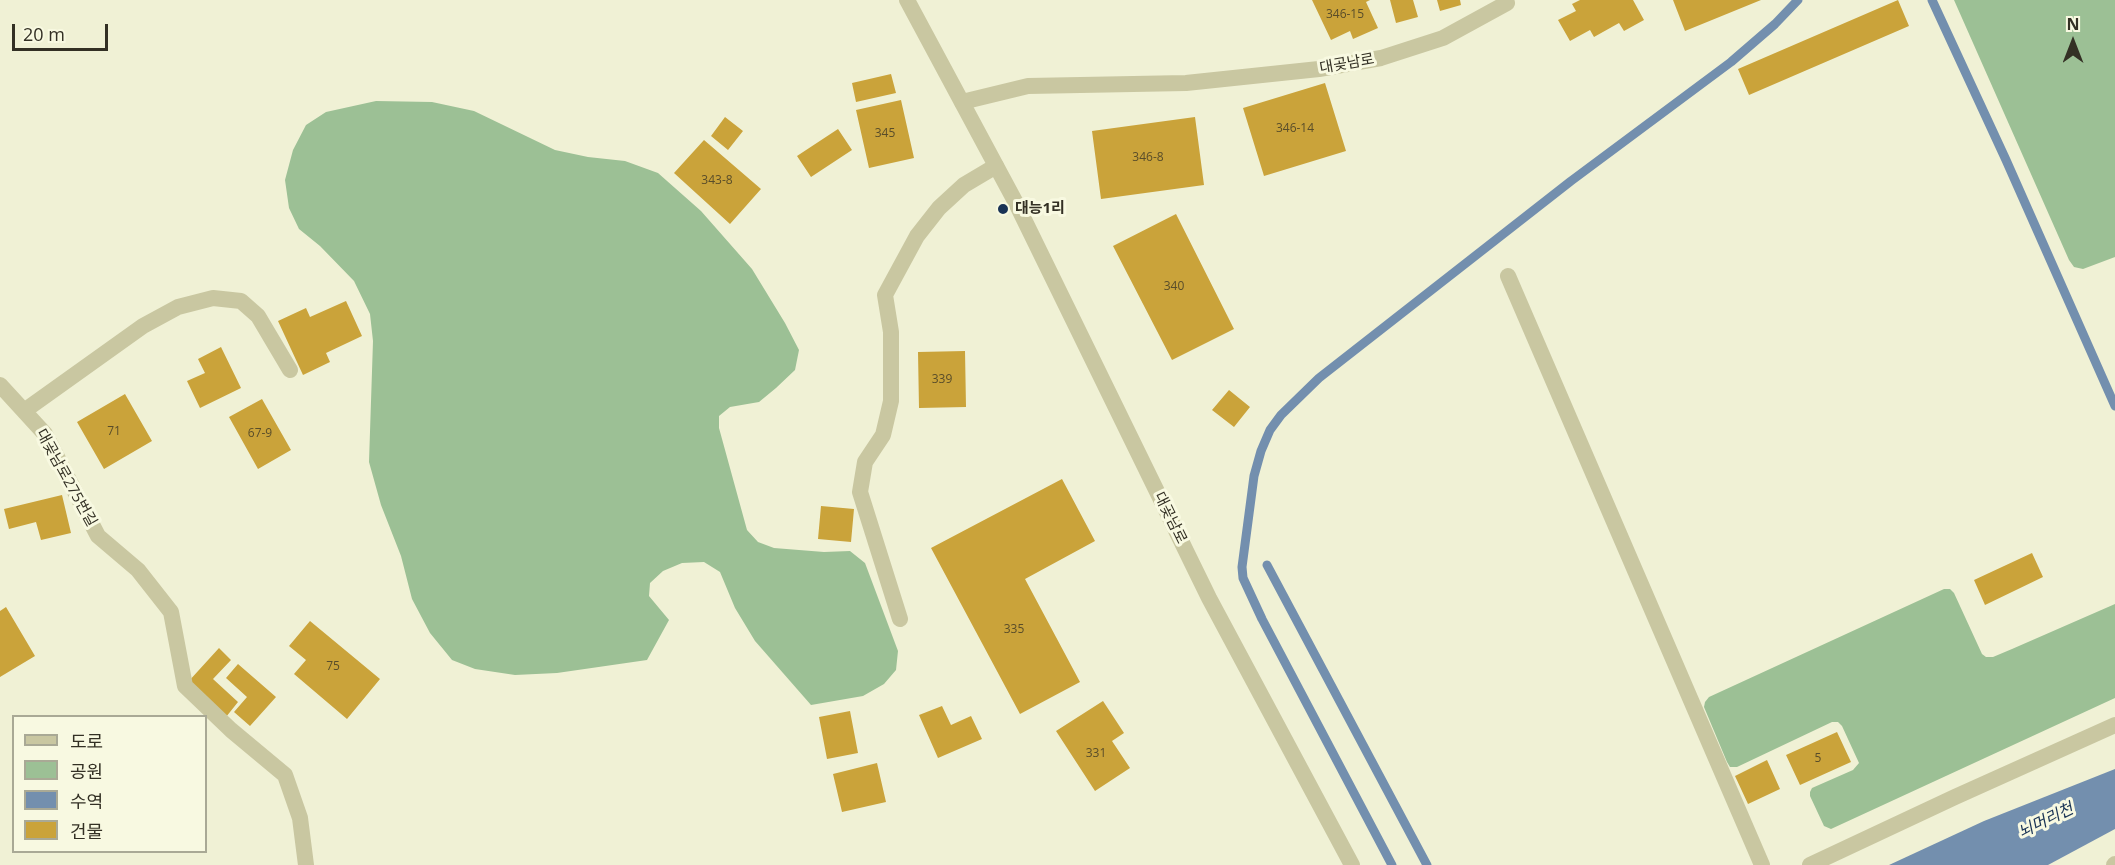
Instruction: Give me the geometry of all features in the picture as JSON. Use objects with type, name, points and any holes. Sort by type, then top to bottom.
[{"type":"street","name":"대곶남로","points":[[908,0],[996,166],[1209,598],[1352,865]]},
{"type":"street","name":"대곶남로","points":[[962,102],[1028,86],[1186,84],[1319,69],[1381,58],[1443,38],[1507,3]]},
{"type":"street","points":[[900,619],[860,492],[865,462],[883,435],[891,401],[891,332],[885,295],[917,236],[939,208],[964,185],[996,166]]},
{"type":"street","points":[[1508,276],[1762,865]]},
{"type":"street","points":[[24,411],[143,326],[178,307],[213,298],[241,301],[258,316],[290,370]]},
{"type":"street","name":"대곶남로275번길","points":[[0,385],[45,434],[98,536],[138,570],[171,612],[185,686],[231,730],[285,775],[300,818],[306,865]]},
{"type":"street","points":[[1810,865],[2115,725]]},
{"type":"green space","points":[[1954,0],[2115,0],[2115,257],[2083,269],[2074,267],[2069,260]]},
{"type":"green space","points":[[376,101],[432,102],[474,111],[555,150],[625,161],[658,173],[701,211],[752,269],[799,350],[795,370],[776,388],[759,402],[730,407],[719,416],[719,428],[747,530],[758,542],[774,548],[824,552],[850,551],[865,563],[898,651],[896,670],[884,684],[863,696],[811,705],[755,641],[735,608],[720,572],[704,562],[682,563],[663,571],[650,583],[649,596],[669,620],[647,660],[557,673],[515,675],[475,669],[452,660],[430,633],[412,599],[401,556],[381,505],[369,462],[373,341],[370,314],[354,281],[320,246],[299,229],[289,208],[285,180],[293,150],[306,125],[326,112]]},
{"type":"green space","points":[[1944,589],[1950,589],[1954,593],[1982,654],[1986,657],[1993,657],[2115,604],[2115,698],[1831,829],[1824,826],[1810,792],[1812,788],[1853,770],[1859,763],[1838,722],[1832,722],[1737,767],[1730,767],[1704,707],[1709,697]]},
{"type":"water","name":"뇌머리천","points":[[2115,769],[2115,829],[2048,865],[1889,865],[1984,821]]},
{"type":"building","points":[[1312,0],[1370,0],[1366,2],[1378,28],[1353,39],[1350,31],[1331,40]]},
{"type":"building","points":[[1390,0],[1413,0],[1418,17],[1396,23]]},
{"type":"building","points":[[1437,0],[1460,0],[1461,5],[1440,11]]},
{"type":"building","points":[[1580,0],[1633,0],[1644,20],[1624,31],[1619,23],[1594,37],[1590,30],[1570,41],[1558,20],[1576,11],[1572,4]]},
{"type":"building","points":[[1673,0],[1761,0],[1685,31]]},
{"type":"building","points":[[1898,0],[1909,26],[1749,95],[1738,69]]},
{"type":"building","points":[[891,74],[896,93],[856,102],[852,83]]},
{"type":"building","points":[[1325,83],[1346,151],[1264,176],[1243,108]]},
{"type":"building","points":[[901,100],[914,158],[869,168],[856,110]]},
{"type":"building","points":[[725,117],[743,131],[728,150],[711,136]]},
{"type":"building","points":[[1195,117],[1204,185],[1101,199],[1092,131]]},
{"type":"building","points":[[838,129],[852,150],[811,177],[797,156]]},
{"type":"building","points":[[704,140],[761,189],[730,224],[674,173]]},
{"type":"building","points":[[1176,214],[1234,329],[1172,360],[1113,246]]},
{"type":"building","points":[[346,301],[362,336],[326,353],[330,362],[303,375],[278,321],[306,308],[310,317]]},
{"type":"building","points":[[221,347],[241,388],[200,408],[187,381],[205,373],[198,359]]},
{"type":"building","points":[[965,351],[966,407],[919,408],[918,352]]},
{"type":"building","points":[[1229,390],[1250,407],[1234,427],[1212,410]]},
{"type":"building","points":[[125,394],[152,441],[104,469],[77,422]]},
{"type":"building","points":[[262,399],[291,450],[258,469],[229,417]]},
{"type":"building","points":[[1062,479],[1095,541],[1025,579],[1080,682],[1020,714],[931,548]]},
{"type":"building","points":[[62,495],[71,533],[41,540],[36,522],[9,529],[4,509]]},
{"type":"building","points":[[821,506],[854,509],[851,542],[818,539]]},
{"type":"building","points":[[2032,553],[2043,577],[1985,605],[1974,580]]},
{"type":"building","points":[[6,607],[35,656],[0,677],[0,611]]},
{"type":"building","points":[[310,621],[380,679],[347,719],[294,674],[306,660],[289,646]]},
{"type":"building","points":[[219,648],[231,660],[213,679],[238,702],[226,717],[188,682]]},
{"type":"building","points":[[238,664],[276,697],[250,726],[234,712],[247,697],[226,678]]},
{"type":"building","points":[[1103,701],[1124,733],[1112,741],[1130,768],[1095,791],[1056,731]]},
{"type":"building","points":[[942,706],[951,725],[971,716],[982,739],[938,758],[919,715]]},
{"type":"building","points":[[850,711],[858,753],[827,759],[819,717]]},
{"type":"building","points":[[1837,732],[1851,762],[1800,785],[1786,755]]},
{"type":"building","points":[[1767,760],[1780,789],[1748,804],[1735,776]]},
{"type":"building","points":[[877,763],[886,802],[842,812],[833,774]]},
{"type":"waterway","points":[[1392,865],[1262,619],[1243,578],[1242,567],[1254,476],[1270,430],[1281,415],[1319,378],[1571,181],[1731,62],[1775,24],[1798,0]]},
{"type":"waterway","points":[[1932,0],[2115,406]]},
{"type":"waterway","points":[[1267,565],[1427,865]]},
{"type":"place","name":"대능1리","points":[[1003,209]]}]
